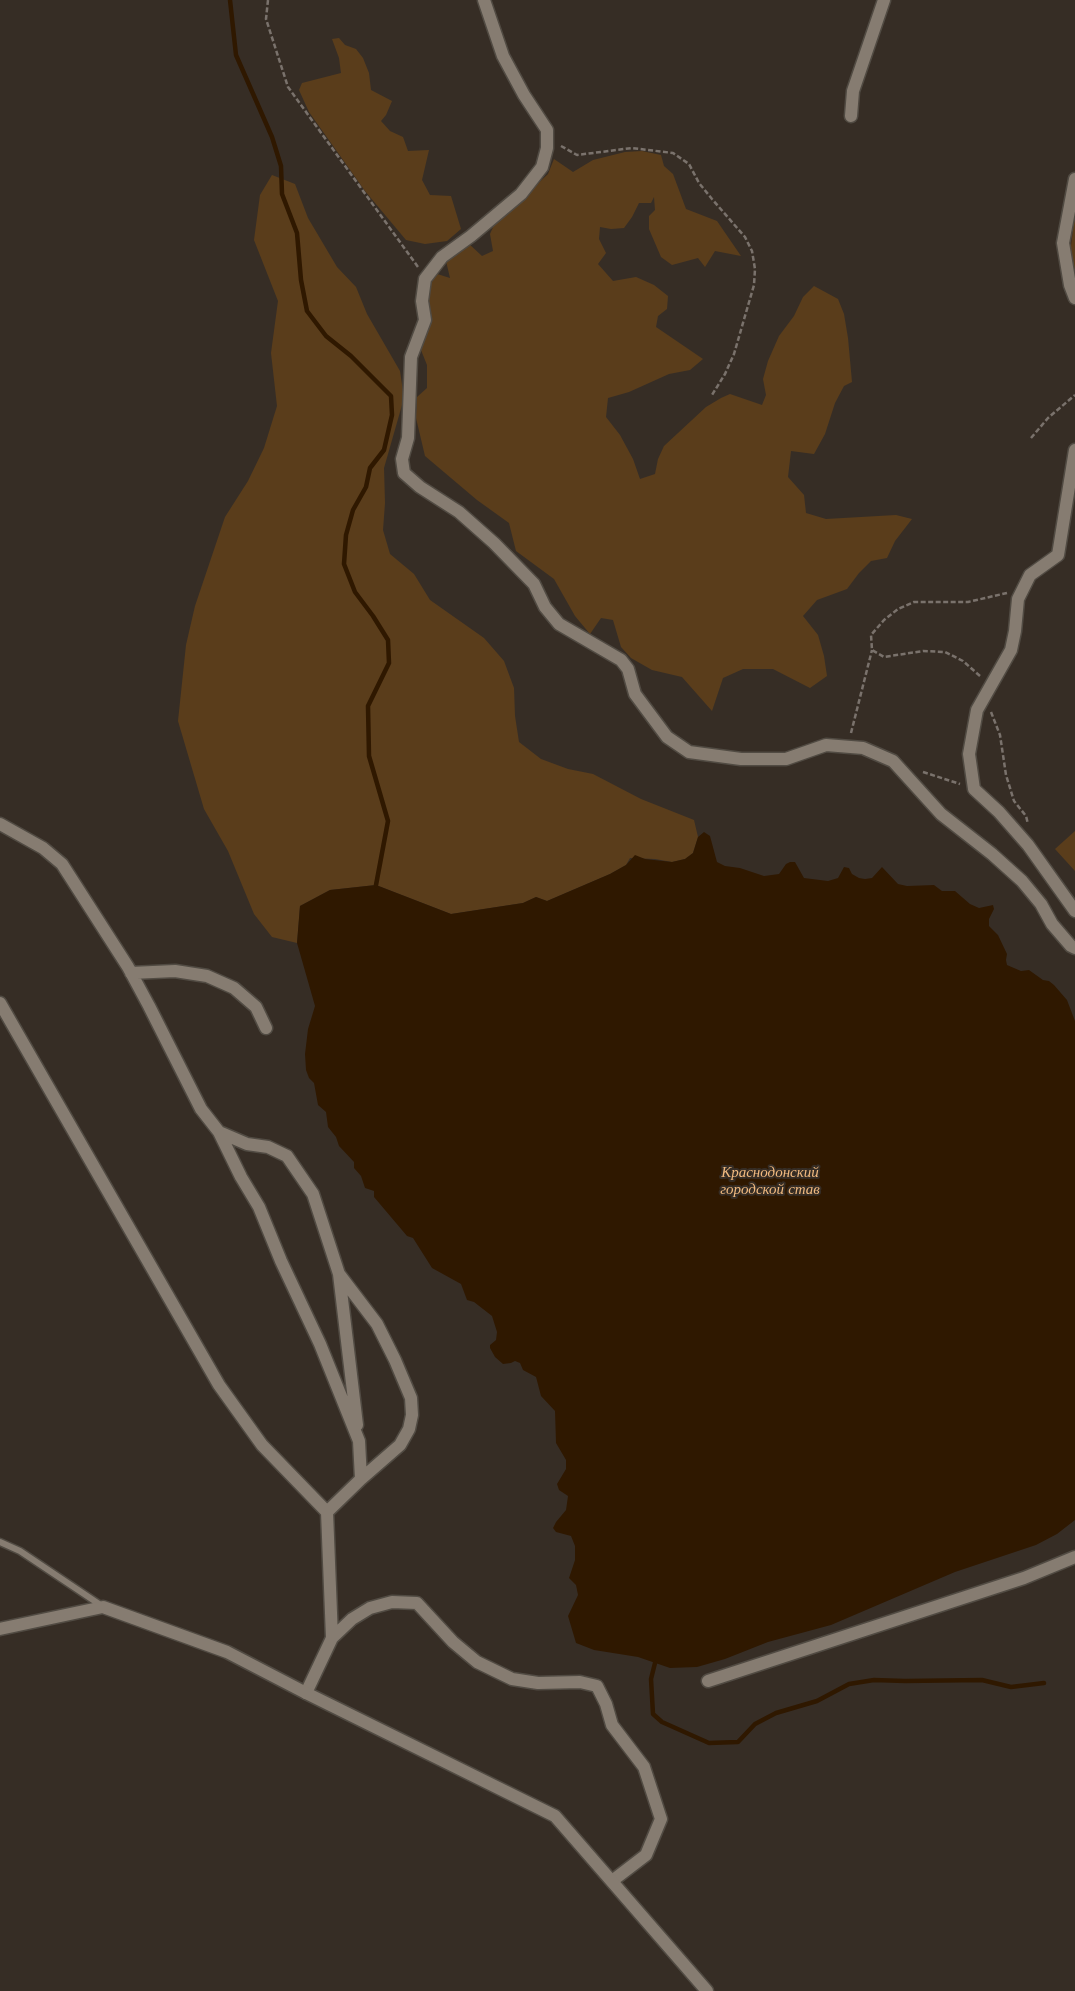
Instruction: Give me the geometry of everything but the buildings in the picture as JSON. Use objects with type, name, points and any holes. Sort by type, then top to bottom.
[{"type":"street","points":[[484,0],[503,56],[524,95],[547,130],[547,148],[542,167],[521,194],[442,258],[426,279],[422,301],[425,320],[411,356],[408,438],[402,459],[404,473],[420,488],[459,512],[494,543],[534,584],[545,607],[559,624],[621,660],[628,669],[635,694],[667,736],[689,752],[740,759],[786,759],[826,745],[862,748],[893,761],[941,814],[992,854],[1022,881],[1041,904],[1052,924],[1071,946],[1075,948]]},
{"type":"street","points":[[850,116],[853,91],[884,0]]},
{"type":"street","points":[[1075,179],[1063,242],[1070,285],[1075,298]]},
{"type":"street","points":[[1075,450],[1058,555],[1030,574],[1018,599],[1011,650],[977,710],[969,754],[974,789],[1000,812],[1028,845],[1075,911]]},
{"type":"street","points":[[0,824],[43,848],[62,864],[131,973],[200,1108],[219,1132],[241,1177],[260,1207],[281,1260],[320,1344],[359,1441]]},
{"type":"street","points":[[131,973],[175,971],[207,976],[234,988],[256,1007],[266,1028]]},
{"type":"street","points":[[0,1003],[218,1385],[262,1445],[327,1512],[332,1638]]},
{"type":"street","points":[[219,1132],[248,1144],[268,1147],[287,1156],[313,1194],[339,1274],[359,1441],[361,1479]]},
{"type":"street","points":[[327,1512],[400,1445],[409,1429],[412,1414],[411,1398],[377,1324],[339,1274]]},
{"type":"street","points":[[708,1681],[1024,1578],[1075,1557]]},
{"type":"street","points":[[306,1693],[332,1638],[352,1619],[370,1608],[392,1602],[417,1603],[453,1642],[477,1662],[512,1679],[538,1683],[580,1682],[597,1686],[606,1704],[612,1725],[625,1745],[644,1767],[660,1819],[646,1855],[612,1881]]},
{"type":"street","points":[[0,1630],[103,1607],[227,1652],[555,1816],[706,1991]]},
{"type":"lane","points":[[0,1542],[20,1551],[103,1607]]},
{"type":"path","points":[[268,0],[266,19],[288,87],[426,279]]},
{"type":"path","points":[[547,130],[558,145],[578,155],[632,148],[673,153],[689,164],[699,183],[745,237],[752,250],[756,269],[754,285],[734,354],[725,374],[712,395]]},
{"type":"path","points":[[1031,438],[1048,418],[1075,395]]},
{"type":"path","points":[[848,747],[872,650],[872,635],[878,628],[898,609],[914,602],[968,602],[1007,593]]},
{"type":"path","points":[[872,650],[884,657],[923,651],[945,652],[963,660],[980,675],[1000,736],[1006,775],[1014,798],[1026,816],[1028,825]]},
{"type":"path","points":[[920,771],[974,789]]},
{"type":"path","points":[[1006,796],[1014,798]]},
{"type":"shaded area","points":[[339,38],[345,45],[356,49],[363,58],[369,73],[371,90],[392,101],[381,121],[390,131],[403,137],[408,151],[429,150],[422,180],[430,195],[451,196],[461,229],[447,241],[425,244],[406,240],[365,191],[309,112],[299,90],[302,83],[341,73],[339,58],[332,39]]},
{"type":"shaded area","points":[[642,151],[661,155],[664,166],[673,174],[686,209],[717,221],[741,256],[715,251],[705,267],[698,258],[672,265],[661,257],[649,229],[649,216],[655,210],[654,197],[651,203],[639,203],[624,228],[611,229],[600,227],[599,239],[606,253],[598,264],[613,281],[636,277],[654,285],[668,296],[667,309],[658,316],[656,327],[703,359],[690,370],[669,374],[629,392],[608,398],[606,417],[620,435],[633,459],[640,479],[655,474],[658,459],[664,446],[706,407],[730,394],[762,405],[766,395],[763,379],[768,361],[779,336],[794,316],[803,297],[814,286],[838,299],[844,314],[852,382],[844,386],[835,403],[825,434],[814,454],[791,451],[788,477],[804,495],[806,513],[826,519],[896,515],[912,519],[895,541],[887,558],[871,561],[847,589],[817,600],[803,616],[818,635],[827,676],[810,688],[773,669],[743,669],[723,678],[712,711],[682,677],[652,670],[631,658],[621,647],[613,620],[601,618],[590,634],[575,616],[554,579],[516,551],[509,523],[477,500],[425,456],[416,418],[417,397],[427,388],[427,365],[421,350],[424,335],[432,320],[427,305],[428,288],[434,273],[450,278],[446,261],[468,243],[482,256],[493,251],[490,234],[494,225],[548,174],[554,159],[573,172],[593,160],[625,152]]},
{"type":"shaded area","points":[[272,175],[295,184],[308,218],[337,267],[356,287],[367,314],[400,371],[404,398],[384,468],[385,503],[383,530],[390,554],[414,574],[430,600],[484,638],[504,661],[514,688],[515,716],[519,742],[541,759],[568,769],[593,774],[641,799],[694,820],[698,837],[693,853],[685,859],[672,862],[630,858],[626,865],[610,874],[547,901],[536,897],[523,903],[451,914],[376,885],[330,890],[300,906],[297,943],[272,937],[254,914],[228,851],[204,809],[178,721],[186,645],[195,606],[225,517],[248,481],[264,448],[277,406],[271,353],[278,301],[254,240],[260,195]]},
{"type":"shaded area","points":[[1075,215],[1075,271],[1069,261]]},
{"type":"shaded area","points":[[1075,831],[1075,871],[1055,849]]},
{"type":"water","name":"Краснодонский городской став","points":[[704,832],[710,836],[717,862],[725,866],[740,868],[764,876],[779,874],[786,864],[790,862],[795,862],[804,878],[828,881],[838,878],[844,867],[849,868],[852,874],[859,878],[865,879],[872,878],[882,867],[898,884],[907,886],[934,885],[942,891],[955,891],[970,904],[979,908],[993,905],[994,909],[989,919],[989,926],[998,935],[1007,954],[1007,965],[1021,971],[1029,970],[1043,980],[1049,981],[1067,1000],[1075,1021],[1075,1520],[1057,1534],[1036,1545],[955,1572],[831,1625],[768,1642],[725,1659],[697,1667],[670,1668],[638,1657],[594,1650],[576,1643],[568,1616],[578,1595],[576,1585],[569,1578],[575,1560],[575,1546],[571,1536],[556,1532],[553,1528],[566,1510],[568,1496],[559,1490],[557,1484],[566,1469],[566,1460],[556,1443],[555,1411],[541,1396],[536,1377],[523,1370],[520,1363],[515,1361],[503,1364],[495,1357],[490,1348],[490,1345],[496,1340],[497,1332],[492,1316],[474,1302],[467,1300],[461,1284],[432,1268],[413,1238],[407,1236],[374,1197],[374,1191],[365,1188],[361,1176],[354,1168],[354,1162],[339,1146],[336,1137],[328,1127],[326,1112],[318,1105],[314,1083],[309,1078],[306,1070],[305,1054],[308,1029],[315,1006],[297,943],[300,906],[330,890],[376,885],[451,914],[523,903],[536,897],[547,901],[610,874],[626,865],[635,855],[645,859],[672,862],[685,859],[693,853],[698,837]]},
{"type":"waterway","points":[[230,0],[236,55],[272,137],[281,166],[282,194],[297,233],[301,280],[307,311],[326,336],[351,356],[391,396],[392,415],[384,450],[370,468],[366,487],[353,510],[346,535],[344,564],[355,592],[388,640],[389,663],[368,706],[369,756],[388,821],[376,885]]},
{"type":"waterway","points":[[655,1663],[651,1679],[653,1714],[662,1722],[709,1743],[738,1742],[755,1724],[776,1713],[817,1701],[849,1684],[874,1680],[982,1680],[1011,1687],[1044,1683]]}]
